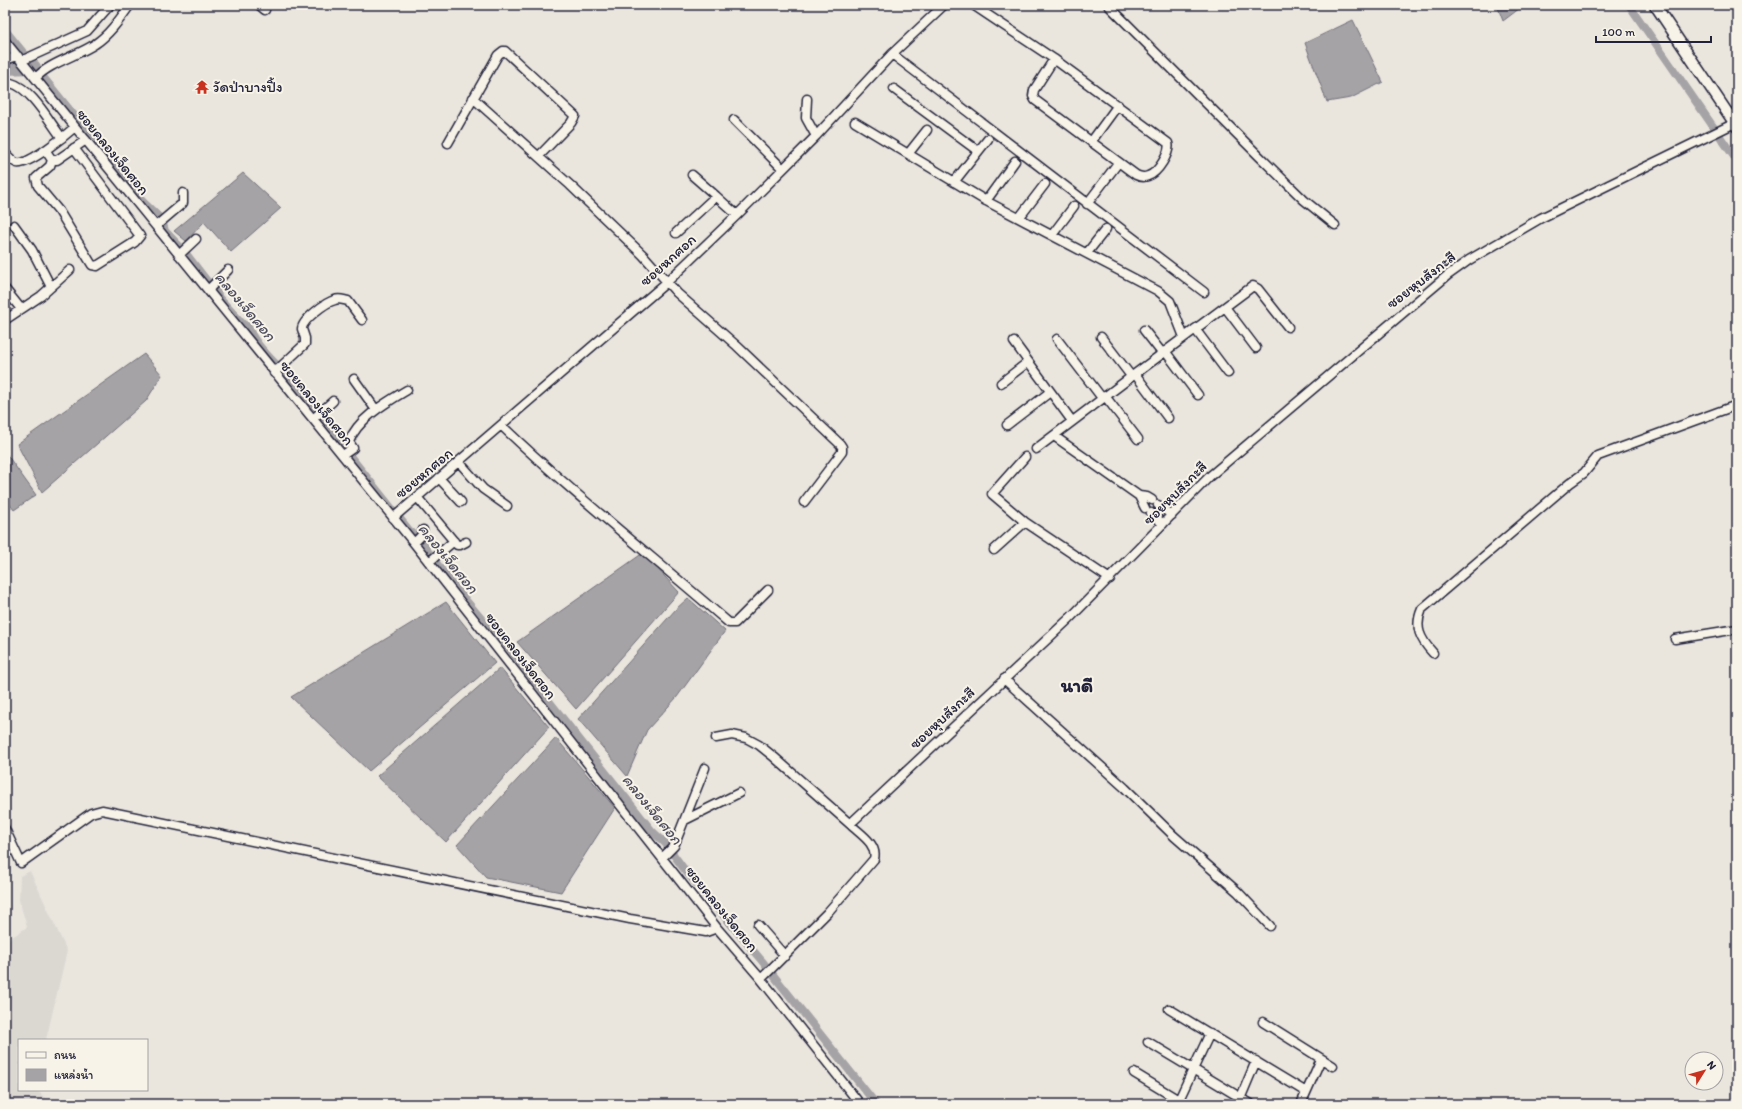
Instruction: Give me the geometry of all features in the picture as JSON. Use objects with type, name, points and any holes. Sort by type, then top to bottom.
[{"type":"street","points":[[5,60],[21,59],[87,31],[110,5]]},
{"type":"street","points":[[39,75],[96,44],[112,28],[130,5]]},
{"type":"street","name":"ซอยหกศอก","points":[[393,518],[422,502],[444,484],[463,467],[501,425],[669,284],[816,136],[897,58],[944,5]]},
{"type":"street","points":[[973,5],[1054,59],[1168,143],[1168,153],[1156,170],[1147,177],[1136,175],[1035,100],[1033,96],[1034,90],[1054,59]]},
{"type":"street","points":[[1108,5],[1304,200],[1335,225]]},
{"type":"street","points":[[1655,5],[1734,125]]},
{"type":"street","name":"ซอยคลองเจ็ดศอก","points":[[5,41],[21,59],[39,75],[75,127],[158,225],[183,251],[210,289],[313,419],[346,453],[393,518],[418,537],[432,559],[666,854],[717,928],[763,978],[860,1104]]},
{"type":"street","points":[[448,143],[498,55],[503,51],[508,52],[575,116],[572,123],[539,156]]},
{"type":"street","points":[[897,58],[1204,292]]},
{"type":"street","points":[[5,85],[11,83],[19,85],[30,95],[62,138]]},
{"type":"street","points":[[894,89],[978,151]]},
{"type":"street","points":[[473,98],[539,156],[643,255],[677,293],[737,346],[842,447],[842,452],[839,458],[804,502]]},
{"type":"street","points":[[807,99],[806,118],[816,136]]},
{"type":"street","points":[[1091,142],[1118,106]]},
{"type":"street","points":[[734,120],[783,169]]},
{"type":"street","points":[[855,122],[986,201],[1158,291],[1165,296],[1173,306],[1184,337]]},
{"type":"street","name":"ซอยหุบสังกะสี","points":[[850,824],[1008,683],[1210,476],[1448,275],[1469,260],[1541,218],[1712,134],[1734,125]]},
{"type":"street","points":[[5,154],[19,164],[24,163],[39,153],[46,151],[75,127]]},
{"type":"street","points":[[908,154],[927,130]]},
{"type":"street","points":[[954,182],[988,139]]},
{"type":"street","points":[[52,160],[57,160],[86,140]]},
{"type":"street","points":[[52,160],[50,166],[36,178],[36,182],[59,211],[92,265],[97,266],[135,242],[140,236],[74,148]]},
{"type":"street","points":[[46,151],[52,160]]},
{"type":"street","points":[[986,201],[1015,161]]},
{"type":"street","points":[[1087,204],[1118,163]]},
{"type":"street","points":[[692,175],[737,215]]},
{"type":"street","points":[[1019,218],[1045,184]]},
{"type":"street","points":[[158,225],[184,203],[183,193]]},
{"type":"street","points":[[676,233],[716,196]]},
{"type":"street","points":[[1052,235],[1074,206]]},
{"type":"street","points":[[14,225],[32,250],[51,286]]},
{"type":"street","points":[[1087,253],[1106,228]]},
{"type":"street","points":[[183,251],[196,239]]},
{"type":"street","points":[[5,320],[70,270]]},
{"type":"street","points":[[210,289],[228,270]]},
{"type":"street","points":[[1036,449],[1103,397],[1250,288],[1255,286],[1288,327]]},
{"type":"street","points":[[5,289],[21,309]]},
{"type":"street","points":[[276,371],[305,344],[302,325],[305,321],[330,301],[336,299],[348,301],[362,320]]},
{"type":"street","points":[[1225,307],[1256,348]]},
{"type":"street","points":[[1195,329],[1228,373]]},
{"type":"street","points":[[1144,330],[1164,352],[1198,395]]},
{"type":"street","points":[[1101,337],[1168,418]]},
{"type":"street","points":[[1057,339],[1138,439]]},
{"type":"street","points":[[1014,342],[1072,421]]},
{"type":"street","points":[[1001,383],[1028,362]]},
{"type":"street","points":[[354,379],[376,410]]},
{"type":"street","points":[[346,453],[353,448],[349,442],[351,437],[376,410],[407,390]]},
{"type":"street","points":[[1007,425],[1050,392]]},
{"type":"street","points":[[313,419],[333,401]]},
{"type":"street","points":[[1433,653],[1420,635],[1418,620],[1422,609],[1570,483],[1584,473],[1598,456],[1737,406]]},
{"type":"street","points":[[501,425],[574,492],[652,556],[729,623],[735,623],[768,590]]},
{"type":"street","points":[[1054,436],[1139,496],[1148,511],[1163,524]]},
{"type":"street","points":[[1025,457],[992,494],[1024,522],[1110,579]]},
{"type":"street","points":[[463,467],[483,489],[507,506]]},
{"type":"street","points":[[444,484],[461,502]]},
{"type":"street","points":[[1139,496],[1146,497],[1155,502],[1172,515]]},
{"type":"street","points":[[422,502],[457,545],[466,542]]},
{"type":"street","points":[[994,550],[1024,522]]},
{"type":"street","points":[[432,559],[454,541]]},
{"type":"street","points":[[1675,639],[1737,629]]},
{"type":"street","points":[[1008,683],[1125,788],[1174,836],[1238,892],[1270,926]]},
{"type":"street","points":[[716,738],[732,735],[746,738],[759,745],[774,756],[850,824],[871,844],[874,850],[874,859],[827,913],[763,978]]},
{"type":"street","points":[[666,854],[685,820],[705,768]]},
{"type":"street","points":[[685,820],[739,793]]},
{"type":"street","points":[[5,829],[21,863],[91,813],[102,810],[630,919],[706,932],[717,928]]},
{"type":"street","points":[[758,926],[785,956]]},
{"type":"street","points":[[1169,1009],[1306,1092]]},
{"type":"street","points":[[1263,1022],[1333,1066]]},
{"type":"street","points":[[1134,1073],[1180,1103],[1193,1069],[1210,1034]]},
{"type":"street","points":[[1148,1042],[1193,1069],[1239,1101],[1252,1104]]},
{"type":"street","points":[[1301,1104],[1321,1059]]},
{"type":"street","points":[[1239,1101],[1256,1061]]},
{"type":"shaded area","points":[[30,871],[67,951],[46,1039],[18,1039],[18,1091],[38,1091],[51,1104],[5,1104],[5,942],[27,927],[19,900],[20,876]]},
{"type":"water","points":[[1497,5],[1524,5],[1503,21]]},
{"type":"water","points":[[1353,20],[1383,82],[1351,98],[1327,102],[1305,43]]},
{"type":"water","points":[[243,173],[281,208],[231,252],[204,222],[186,241],[174,231]]},
{"type":"water","points":[[144,354],[162,375],[146,401],[42,492],[17,444]]},
{"type":"water","points":[[5,452],[36,495],[14,510],[5,498]]},
{"type":"water","points":[[643,553],[679,592],[576,709],[517,642]]},
{"type":"water","points":[[688,598],[725,631],[677,697],[647,730],[627,776],[578,719],[676,609]]},
{"type":"water","points":[[446,602],[495,663],[369,771],[291,697]]},
{"type":"water","points":[[500,668],[549,727],[446,842],[377,776]]},
{"type":"water","points":[[556,738],[615,808],[561,892],[486,877],[457,845]]},
{"type":"waterway","points":[[1629,5],[1737,161]]},
{"type":"waterway","name":"คลองเจ็ดศอก","points":[[5,30],[143,202],[162,220],[165,231],[184,251],[207,281],[213,284],[219,298],[243,324],[248,327],[259,345],[281,369],[409,530],[419,538],[448,579],[530,677],[652,831],[665,843],[684,869],[762,961],[876,1104]]},
{"type":"waterway","points":[[5,68],[34,67]]},
{"type":"place","name":"วัดป่าบางปิ้ง","points":[[202,87]]},
{"type":"district","name":"นาดี","points":[[1077,685]]}]
